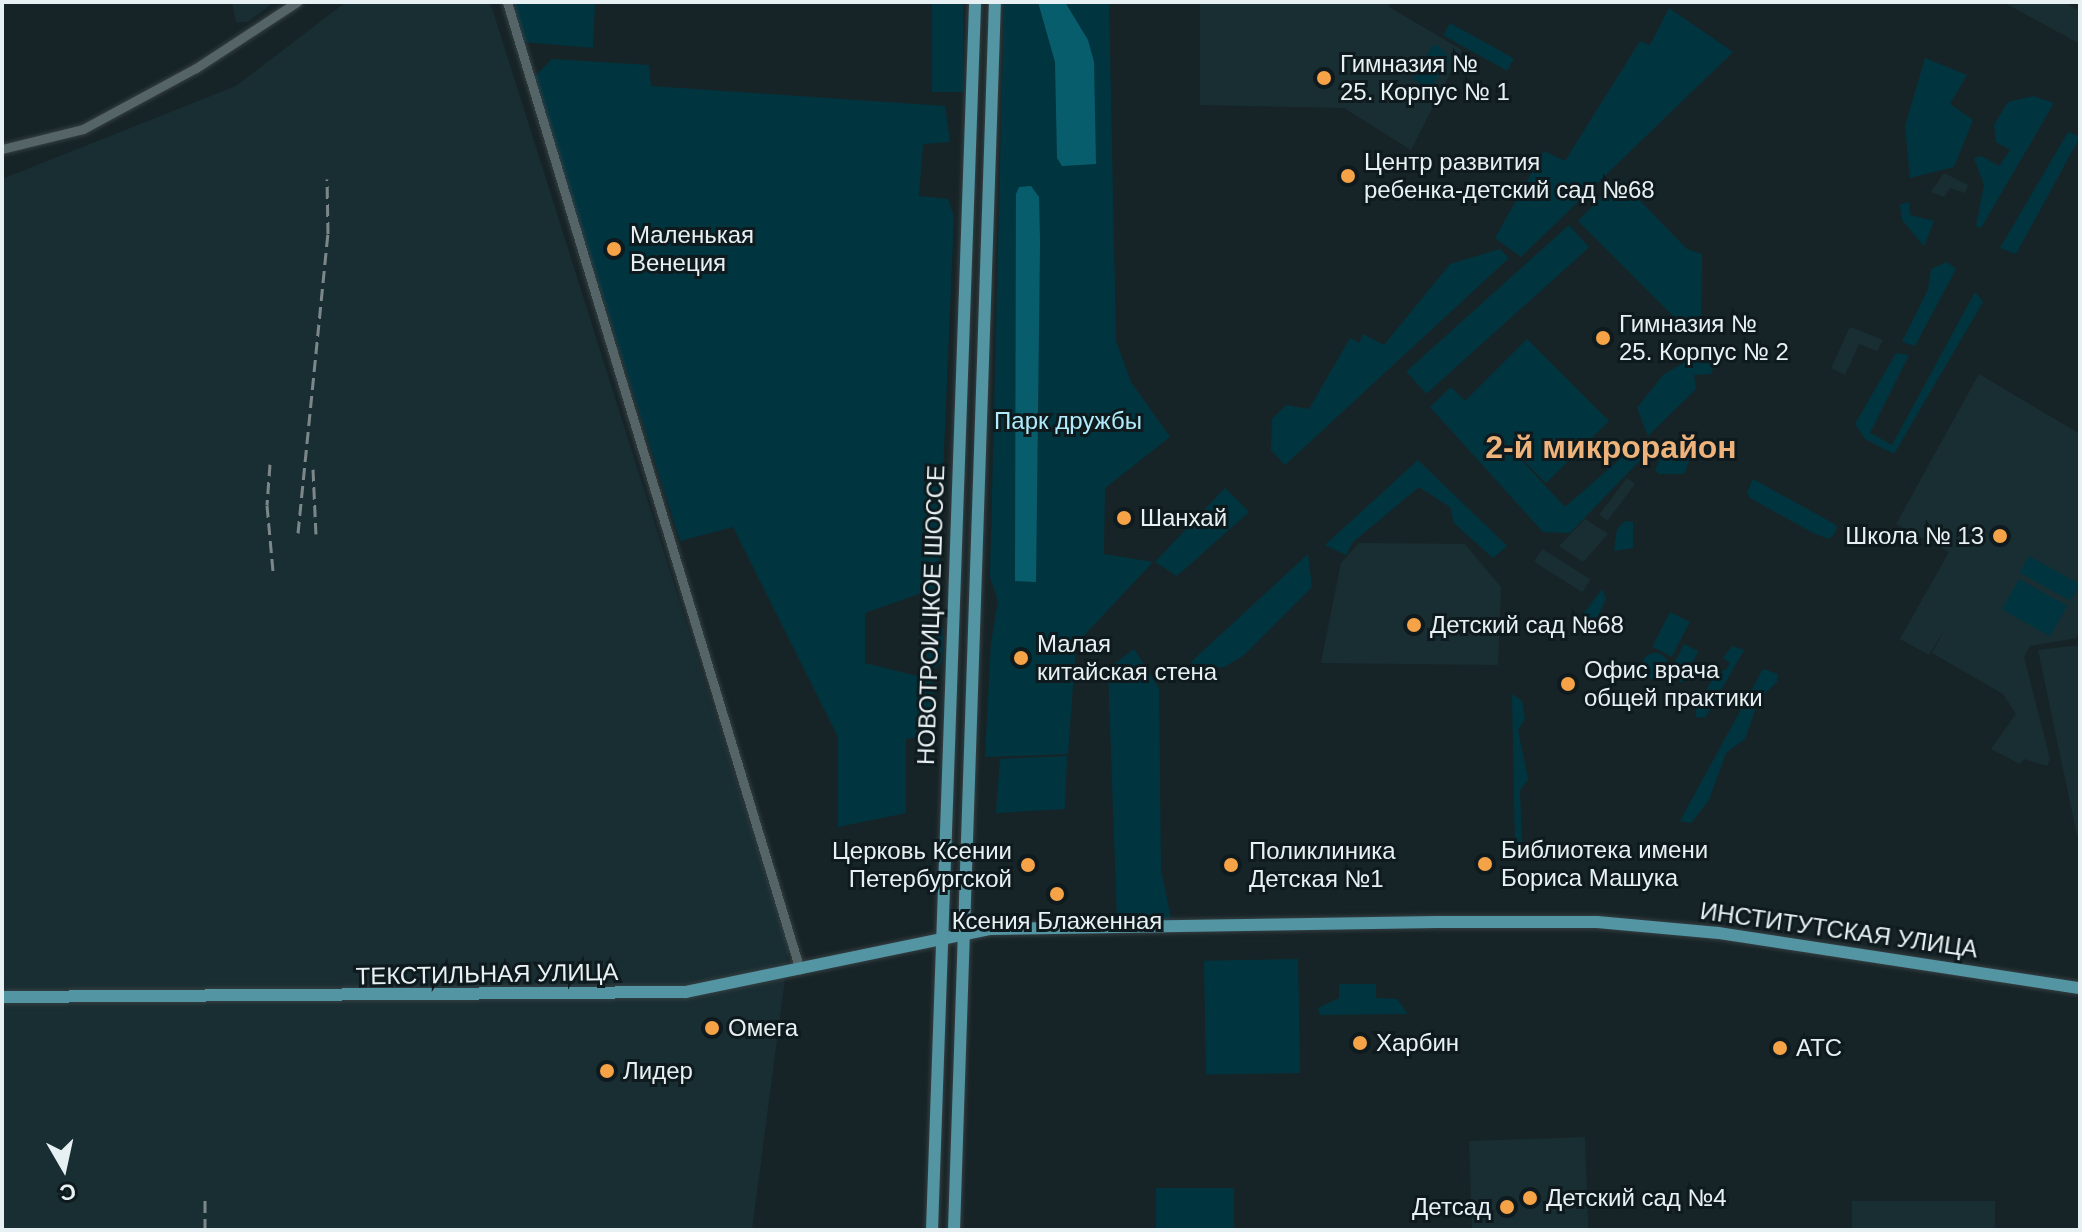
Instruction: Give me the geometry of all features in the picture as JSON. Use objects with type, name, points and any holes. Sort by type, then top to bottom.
[{"type":"main road","name":"НОВОТРОИЦКОЕ ШОССЕ","points":[[932,1230],[945,936],[948,712],[975,2]]},
{"type":"main road","name":"НОВОТРОИЦКОЕ ШОССЕ","points":[[954,1230],[967,932],[968,745],[995,2]]},
{"type":"main road","name":"ИНСТИТУТСКАЯ УЛИЦА","points":[[967,932],[1597,922],[1753,937],[2080,988]]},
{"type":"main road","name":"ТЕКСТИЛЬНАЯ УЛИЦА","points":[[2,997],[686,992],[967,932]]},
{"type":"street","points":[[2,149],[83,129],[196,68],[297,2]]},
{"type":"street","points":[[507,2],[800,970]]},
{"type":"shaded area","points":[[232,2],[274,2],[248,22],[236,22]]},
{"type":"shaded area","points":[[346,2],[490,2],[789,948],[752,1230],[2,1230],[2,179],[236,86]]},
{"type":"shaded area","points":[[1038,2],[1065,2],[1088,40],[1094,62],[1096,164],[1062,166],[1057,158],[1055,62]]},
{"type":"shaded area","name":"Гимназия № 25. Корпус № 1","points":[[1200,2],[1389,2],[1389,7],[1462,50],[1411,150],[1344,108],[1200,105]]},
{"type":"shaded area","points":[[2003,2],[2064,2],[2080,11],[2080,44]]},
{"type":"shaded area","points":[[1944,173],[1968,185],[1965,193],[1950,188],[1944,197],[1931,192]]},
{"type":"shaded area","points":[[1031,186],[1039,197],[1040,242],[1036,582],[1015,581],[1016,194],[1019,187]]},
{"type":"shaded area","points":[[1850,327],[1883,340],[1877,351],[1859,344],[1845,375],[1831,368]]},
{"type":"shaded area","name":"Школа № 13","points":[[1979,374],[2080,434],[2080,630],[2076,638],[2030,646],[2024,657],[2050,759],[2047,766],[2024,759],[2020,764],[1991,749],[2016,714],[2003,694],[1932,653],[1947,625],[1929,655],[1900,639],[1949,552],[1896,524]]},
{"type":"shaded area","points":[[1627,478],[1635,484],[1607,521],[1599,515]]},
{"type":"shaded area","points":[[1585,519],[1608,534],[1583,562],[1559,546]]},
{"type":"shaded area","name":"Детский сад №68","points":[[1359,543],[1465,544],[1501,587],[1498,665],[1321,663],[1341,563]]},
{"type":"shaded area","points":[[1542,549],[1590,579],[1582,592],[1534,562]]},
{"type":"shaded area","points":[[2080,645],[2080,835],[2077,835],[2038,650]]},
{"type":"shaded area","name":"Детский сад №4","points":[[1585,1137],[1588,1230],[1472,1230],[1469,1141]]},
{"type":"shaded area","points":[[1852,1201],[1995,1201],[1995,1230],[1852,1230]]},
{"type":"green space","points":[[514,2],[595,2],[593,48],[523,42]]},
{"type":"green space","points":[[932,2],[963,2],[963,92],[932,92]]},
{"type":"green space","name":"Парк дружбы","points":[[1004,2],[1109,2],[1116,341],[1131,382],[1170,437],[1105,488],[1104,554],[1153,562],[1076,644],[1068,754],[985,757],[991,643],[998,601],[990,577]]},
{"type":"green space","points":[[1669,8],[1733,52],[1521,257],[1495,238],[1544,151],[1565,161],[1640,41],[1650,45]]},
{"type":"green space","points":[[1450,23],[1514,58],[1507,71],[1443,35]]},
{"type":"green space","points":[[1438,45],[1450,59],[1429,90],[1413,78],[1432,46]]},
{"type":"green space","points":[[1925,58],[1967,75],[1950,104],[1973,120],[1954,167],[1910,178],[1905,126]]},
{"type":"green space","points":[[552,59],[649,65],[651,86],[945,106],[950,142],[923,144],[919,196],[948,199],[954,217],[938,587],[865,613],[865,663],[933,680],[936,733],[906,739],[906,813],[838,827],[838,737],[733,527],[680,541],[533,78]]},
{"type":"green space","points":[[2033,96],[2054,103],[1981,228],[1976,226],[1984,185],[1974,158],[1981,156],[1999,166],[2010,150],[1996,142],[1994,125],[2008,102]]},
{"type":"green space","points":[[2068,132],[2080,137],[2016,254],[2000,248]]},
{"type":"green space","points":[[1619,179],[1687,249],[1702,254],[1701,330],[1688,331],[1578,221]]},
{"type":"green space","points":[[1909,202],[1910,215],[1934,221],[1924,246],[1902,220],[1900,205]]},
{"type":"green space","points":[[1569,225],[1589,247],[1426,394],[1406,372]]},
{"type":"green space","points":[[1500,249],[1509,258],[1285,465],[1271,450],[1272,419],[1286,405],[1309,409],[1350,338],[1359,343],[1363,334],[1384,345],[1450,264]]},
{"type":"green space","points":[[1947,262],[1956,269],[1915,346],[1902,342],[1928,289],[1931,269]]},
{"type":"green space","points":[[1975,292],[1983,302],[1894,454],[1865,439],[1855,424],[1896,353],[1909,355],[1870,433],[1892,445]]},
{"type":"green space","points":[[1527,339],[1609,421],[1546,483],[1497,434],[1565,507],[1636,445],[1648,452],[1570,533],[1543,532],[1430,407],[1451,387],[1465,401]]},
{"type":"green space","points":[[1694,357],[1705,359],[1713,368],[1711,374],[1694,375],[1696,389],[1648,436],[1637,408],[1663,375]]},
{"type":"green space","points":[[1690,437],[1693,451],[1684,474],[1659,474],[1655,470],[1661,457],[1681,438]]},
{"type":"green space","points":[[1418,460],[1507,546],[1493,558],[1454,523],[1450,507],[1419,487],[1353,542],[1346,555],[1325,545]]},
{"type":"green space","points":[[1753,479],[1837,526],[1835,533],[1829,539],[1813,533],[1750,498],[1747,493]]},
{"type":"green space","points":[[1225,488],[1249,512],[1177,576],[1155,562]]},
{"type":"green space","points":[[1625,521],[1633,522],[1633,548],[1614,551],[1617,529]]},
{"type":"green space","points":[[1308,554],[1312,587],[1243,656],[1224,667],[1200,669],[1191,662]]},
{"type":"green space","points":[[2029,556],[2080,584],[2071,601],[2020,573]]},
{"type":"green space","points":[[2019,579],[2067,606],[2050,636],[2002,610]]},
{"type":"green space","points":[[1602,589],[1606,599],[1598,616],[1581,627],[1581,617]]},
{"type":"green space","points":[[1670,612],[1690,622],[1672,657],[1652,647]]},
{"type":"green space","points":[[933,622],[944,629],[942,662],[934,669],[928,667],[926,648]]},
{"type":"green space","points":[[1684,644],[1698,651],[1682,682],[1668,675]]},
{"type":"green space","points":[[1732,646],[1744,650],[1705,718],[1696,717],[1696,707],[1715,675],[1727,669],[1730,663],[1723,658]]},
{"type":"green space","points":[[1134,649],[1159,688],[1161,869],[1171,919],[1117,919],[1108,669]]},
{"type":"green space","points":[[1655,653],[1664,657],[1668,666],[1664,675],[1655,679],[1646,675],[1642,666],[1646,657]]},
{"type":"green space","points":[[1763,669],[1778,674],[1777,682],[1759,699],[1745,739],[1726,753],[1709,800],[1691,823],[1680,821]]},
{"type":"green space","points":[[1512,694],[1522,701],[1525,719],[1518,730],[1528,779],[1520,791],[1522,843],[1515,846]]},
{"type":"green space","points":[[1067,756],[1065,809],[996,813],[1000,759]]},
{"type":"green space","points":[[1298,959],[1300,1073],[1206,1075],[1204,961]]},
{"type":"green space","points":[[1339,984],[1376,984],[1376,998],[1397,999],[1408,1014],[1320,1015],[1318,1008],[1339,998]]},
{"type":"green space","points":[[1156,1188],[1234,1188],[1234,1230],[1156,1230]]},
{"type":"railway","points":[[298,533],[328,234],[327,179]]},
{"type":"railway","points":[[270,464],[267,505],[273,571]]},
{"type":"railway","points":[[313,469],[316,534]]},
{"type":"railway","points":[[205,1200],[205,1230]]},
{"type":"place","name":"Гимназия № 25. Корпус № 1","points":[[1324,78]]},
{"type":"place","name":"Центр развития ребенка-детский сад №68","points":[[1348,176]]},
{"type":"place","name":"Маленькая Венеция","points":[[614,249]]},
{"type":"place","name":"Гимназия № 25. Корпус № 2","points":[[1603,338]]},
{"type":"place","name":"Шанхай","points":[[1124,518]]},
{"type":"place","name":"Школа № 13","points":[[2000,536]]},
{"type":"place","name":"Детский сад №68","points":[[1414,625]]},
{"type":"place","name":"Малая китайская стена","points":[[1021,658]]},
{"type":"place","name":"Офис врача общей практики","points":[[1568,684]]},
{"type":"place","name":"Библиотека имени Бориса Машука","points":[[1485,864]]},
{"type":"place","name":"Церковь Ксении Петербургской","points":[[1028,865]]},
{"type":"place","name":"Поликлиника Детская №1","points":[[1231,865]]},
{"type":"place","name":"Ксения Блаженная","points":[[1057,894]]},
{"type":"place","name":"Омега","points":[[712,1028]]},
{"type":"place","name":"Харбин","points":[[1360,1043]]},
{"type":"place","name":"АТС","points":[[1780,1048]]},
{"type":"place","name":"Лидер","points":[[607,1071]]},
{"type":"place","name":"Детский сад №4","points":[[1530,1198]]},
{"type":"place","name":"Детсад","points":[[1507,1207]]},
{"type":"district","name":"2-й микрорайон","points":[[1611,447]]}]
